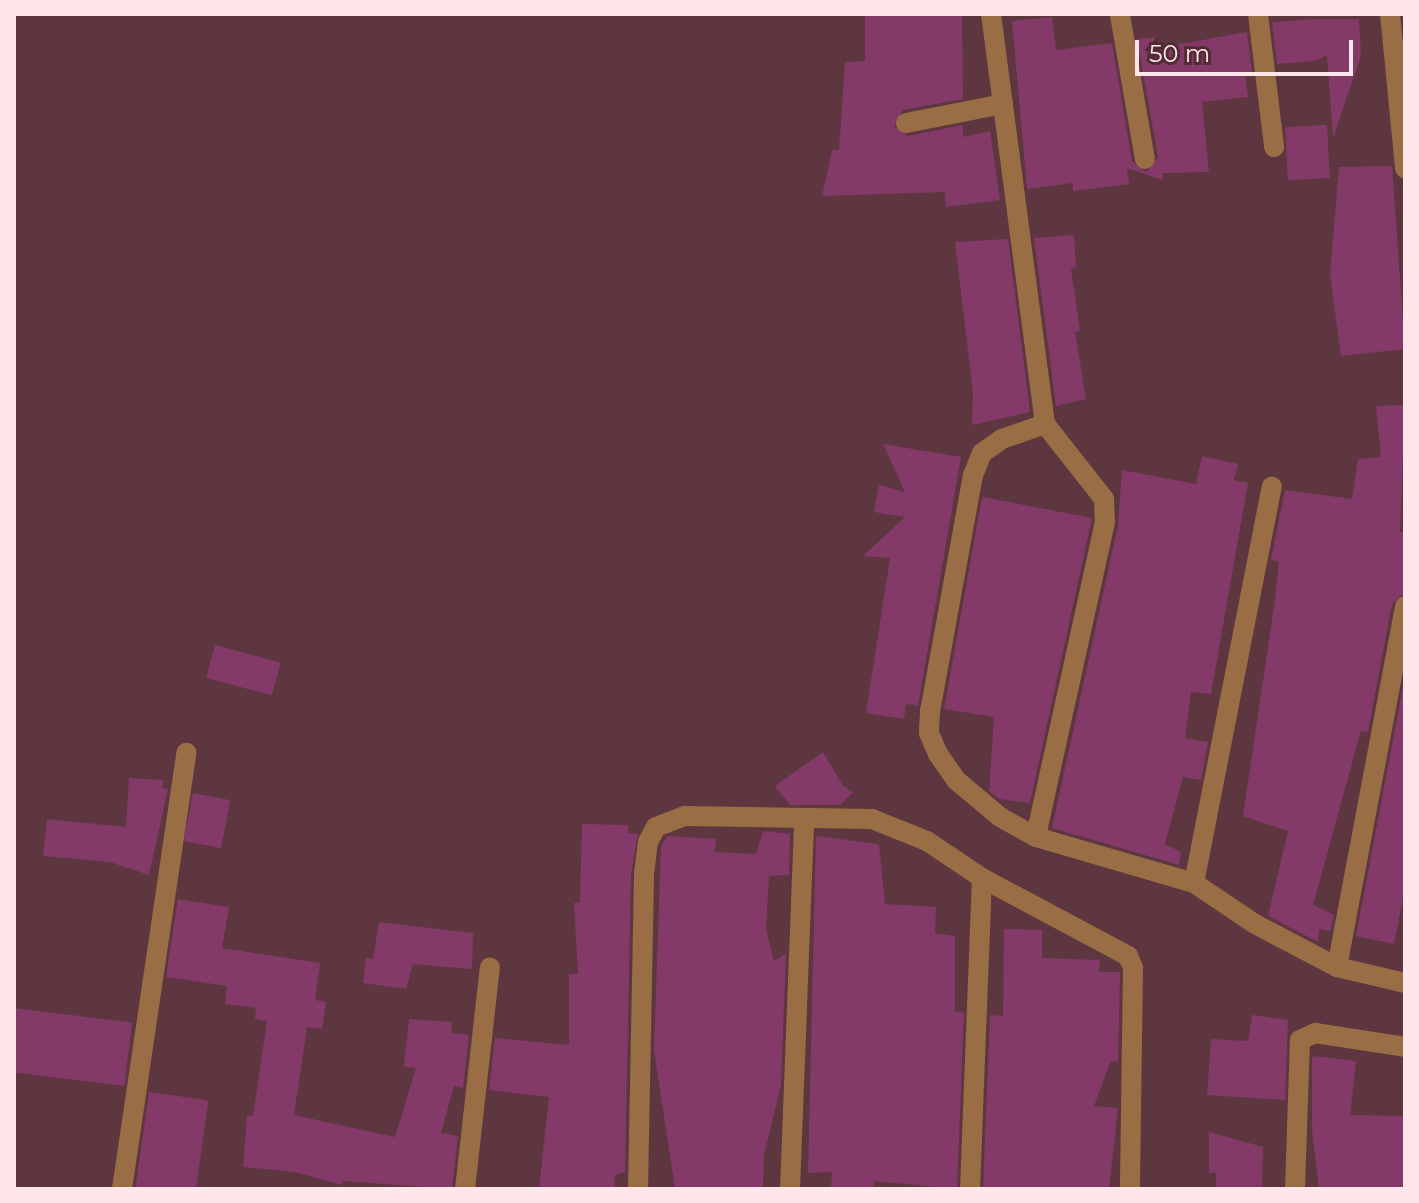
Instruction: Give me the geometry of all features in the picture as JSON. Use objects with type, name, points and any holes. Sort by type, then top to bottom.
[{"type":"street","points":[[991,14],[1045,424],[1104,499],[1105,522],[1036,837]]},
{"type":"street","points":[[1125,14],[1145,159]]},
{"type":"street","points":[[1258,14],[1274,147]]},
{"type":"street","points":[[1390,14],[1405,168]]},
{"type":"street","points":[[906,123],[1003,104]]},
{"type":"street","points":[[1045,424],[1002,439],[982,453],[973,475],[929,733],[956,780],[1000,817],[1036,837],[1194,883],[1255,924],[1337,967],[1405,983]]},
{"type":"street","points":[[1194,883],[1272,487]]},
{"type":"street","points":[[1337,967],[1405,606]]},
{"type":"street","points":[[122,1189],[186,753]]},
{"type":"street","points":[[638,1189],[648,842],[656,827],[685,816],[804,818],[886,824],[927,841],[982,878],[1128,956],[1133,968],[1130,1189]]},
{"type":"street","points":[[790,1189],[804,818]]},
{"type":"street","points":[[970,1189],[982,878]]},
{"type":"street","points":[[465,1189],[490,967]]},
{"type":"street","points":[[1295,1189],[1300,1040],[1315,1033],[1405,1047]]},
{"type":"building","points":[[865,14],[962,14],[963,99],[903,110],[894,126],[908,136],[963,125],[963,137],[990,131],[1000,200],[946,207],[945,192],[822,196],[832,150],[839,150],[845,62],[865,61]]},
{"type":"building","points":[[1052,17],[1056,50],[1112,43],[1132,161],[1146,172],[1158,157],[1137,39],[1156,37],[1153,49],[1247,32],[1252,72],[1245,75],[1248,97],[1202,102],[1209,172],[1163,173],[1163,180],[1127,168],[1129,184],[1073,191],[1073,183],[1027,189],[1012,21]]},
{"type":"building","points":[[1359,19],[1361,56],[1333,138],[1327,55],[1315,61],[1277,64],[1272,22]]},
{"type":"building","points":[[1327,125],[1330,178],[1288,180],[1285,127]]},
{"type":"building","points":[[1392,166],[1405,349],[1341,356],[1330,274],[1339,167]]},
{"type":"building","points":[[1074,235],[1076,267],[1071,268],[1080,331],[1075,332],[1086,399],[1056,406],[1034,238]]},
{"type":"building","points":[[1008,239],[1030,412],[972,425],[973,393],[955,242]]},
{"type":"building","points":[[1405,405],[1400,532],[1405,532],[1405,593],[1392,604],[1368,732],[1361,731],[1313,905],[1334,915],[1330,931],[1319,929],[1318,942],[1268,916],[1288,831],[1243,816],[1279,562],[1271,560],[1285,490],[1352,499],[1358,459],[1381,457],[1376,406]]},
{"type":"building","points":[[883,444],[961,457],[918,706],[906,704],[904,719],[866,713],[890,558],[863,556],[905,517],[874,512],[879,485],[905,492]]},
{"type":"building","points":[[1202,456],[1238,464],[1234,480],[1248,483],[1211,694],[1191,692],[1185,738],[1208,742],[1201,780],[1183,777],[1165,844],[1181,852],[1179,865],[1052,828],[1118,525],[1122,470],[1196,484]]},
{"type":"building","points":[[982,497],[1092,518],[1030,803],[999,799],[989,791],[994,717],[944,709]]},
{"type":"building","points":[[215,645],[281,663],[272,695],[206,678]]},
{"type":"building","points":[[1405,676],[1405,889],[1394,944],[1356,936]]},
{"type":"building","points":[[823,752],[843,786],[853,792],[840,805],[790,805],[775,786]]},
{"type":"building","points":[[129,778],[163,780],[162,788],[168,789],[149,875],[110,862],[43,856],[47,819],[126,827]]},
{"type":"building","points":[[193,793],[230,800],[221,848],[184,841]]},
{"type":"building","points":[[582,824],[628,825],[628,833],[638,834],[631,874],[625,1172],[615,1175],[614,1189],[539,1189],[549,1097],[489,1090],[495,1038],[569,1045],[569,974],[578,974],[574,903],[580,902]]},
{"type":"building","points":[[763,831],[790,834],[789,875],[769,876],[766,929],[774,961],[786,954],[781,1085],[764,1155],[763,1189],[675,1189],[654,1050],[661,846],[668,836],[716,839],[715,852],[756,854]]},
{"type":"building","points":[[816,836],[879,844],[885,904],[936,907],[935,933],[955,936],[955,1011],[964,1013],[957,1189],[874,1181],[874,1189],[831,1189],[832,1172],[808,1173]]},
{"type":"building","points":[[178,899],[229,907],[222,948],[320,963],[315,1000],[326,1002],[322,1029],[307,1027],[294,1115],[395,1137],[416,1068],[404,1067],[409,1019],[452,1022],[451,1033],[469,1035],[463,1088],[454,1086],[441,1133],[458,1136],[452,1189],[343,1181],[342,1185],[295,1172],[243,1167],[247,1115],[253,1116],[267,1021],[255,1019],[256,1008],[225,1004],[227,986],[166,977]]},
{"type":"building","points":[[379,922],[473,933],[472,969],[413,964],[406,989],[363,983],[366,958],[373,959]]},
{"type":"building","points":[[1004,929],[1042,930],[1042,958],[1100,960],[1099,972],[1120,972],[1118,1062],[1111,1061],[1094,1106],[1118,1108],[1109,1189],[983,1189],[990,1015],[1003,1016]]},
{"type":"building","points":[[14,1008],[132,1023],[124,1086],[14,1072]]},
{"type":"building","points":[[1252,1015],[1288,1020],[1285,1100],[1207,1095],[1211,1039],[1248,1041]]},
{"type":"building","points":[[1312,1056],[1356,1061],[1350,1115],[1405,1116],[1405,1189],[1319,1189],[1312,1130]]},
{"type":"building","points":[[149,1092],[208,1100],[196,1189],[135,1189]]},
{"type":"building","points":[[1209,1132],[1263,1147],[1262,1189],[1216,1189],[1216,1173],[1209,1173]]}]
